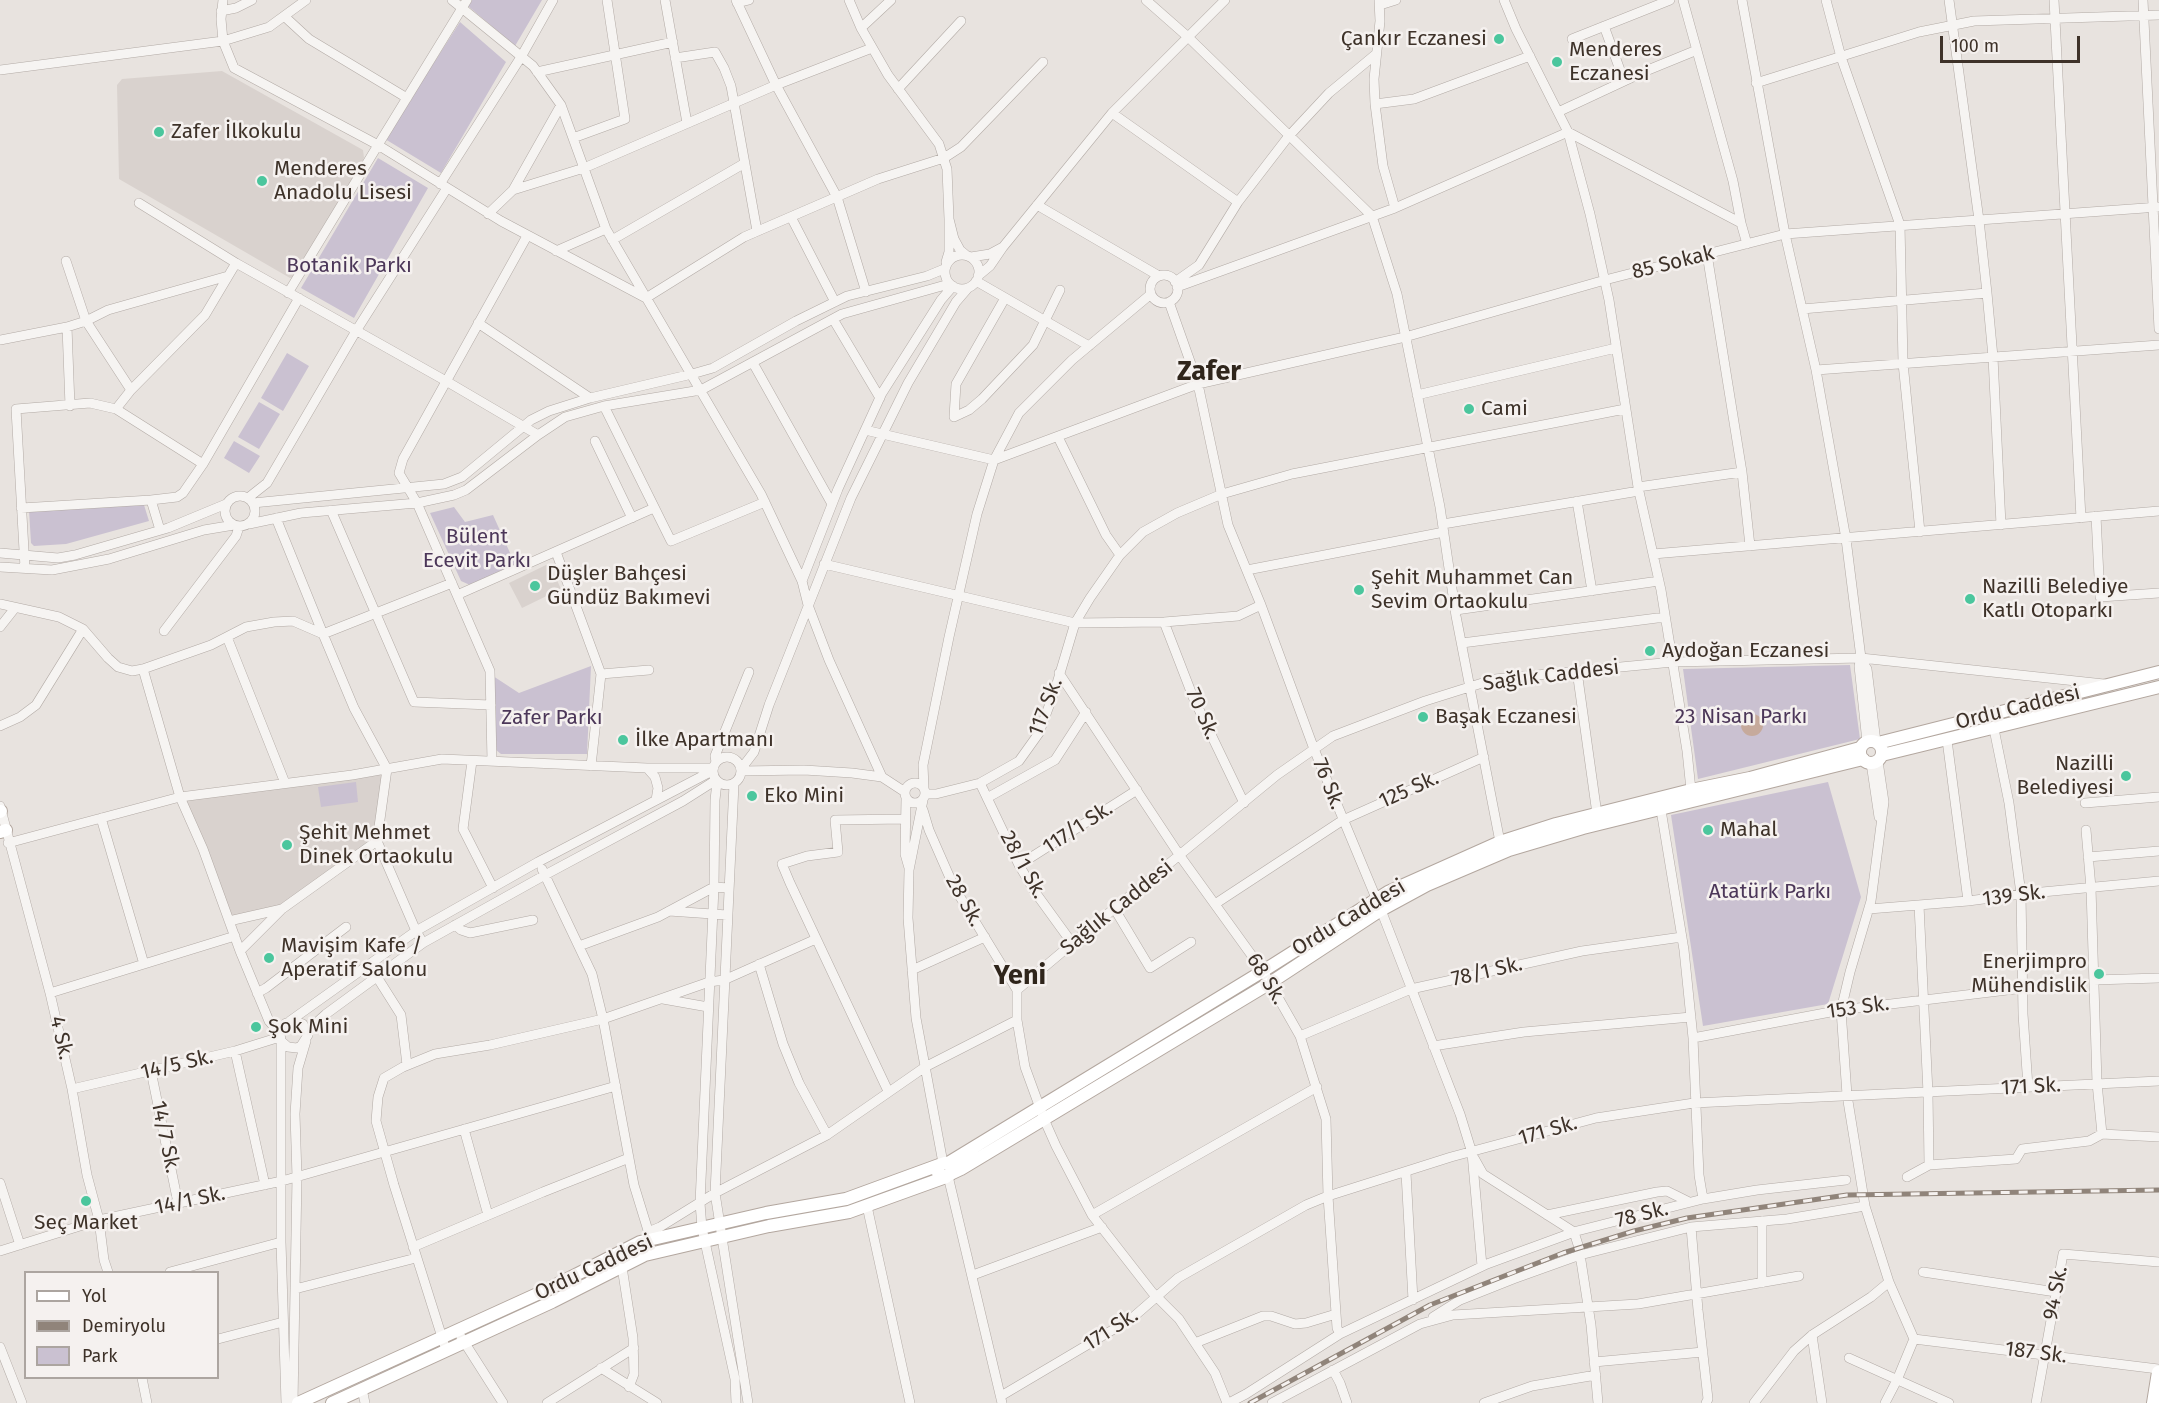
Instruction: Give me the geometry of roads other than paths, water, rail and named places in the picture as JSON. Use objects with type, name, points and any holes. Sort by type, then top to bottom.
[{"type":"main road","name":"Ordu Caddesi","points":[[1872,752],[2159,672]]},
{"type":"main road","name":"Ordu Caddesi","points":[[298,1403],[546,1290],[649,1236],[702,1228],[766,1213],[846,1199],[946,1170],[1039,1106],[1263,971],[1378,904],[1500,842],[1597,814],[1693,795],[1750,778],[1872,752],[1947,740],[2159,687]]},
{"type":"main road","name":"Ordu Caddesi","points":[[332,1403],[552,1302],[645,1255],[769,1226],[849,1212],[867,1206],[946,1170],[1044,1119],[1270,983],[1378,904],[1509,850],[1583,828],[1661,810],[1693,795]]},
{"type":"main road","points":[[2153,1403],[2159,1370]]},
{"type":"street","points":[[223,0],[221,11],[223,41],[234,68],[378,145],[527,236],[646,298]]},
{"type":"street","points":[[221,11],[236,8],[252,0]]},
{"type":"street","points":[[0,70],[223,41],[269,27],[306,0]]},
{"type":"street","points":[[452,0],[464,4],[537,72],[561,105],[606,229],[765,502],[802,581],[808,605],[829,660],[886,779]]},
{"type":"street","points":[[250,500],[267,483],[553,0]]},
{"type":"street","points":[[573,138],[625,119],[607,0]]},
{"type":"street","points":[[665,0],[687,123]]},
{"type":"street","points":[[749,0],[736,1],[776,85],[837,198],[866,291]]},
{"type":"street","points":[[849,0],[872,48],[898,89],[939,144],[947,169],[949,219],[949,252],[944,275],[951,285]]},
{"type":"street","points":[[861,28],[891,0]]},
{"type":"street","points":[[1146,0],[1188,37],[1288,137],[1372,216],[1397,294],[1428,447],[1500,842]]},
{"type":"street","points":[[741,770],[754,752],[769,705],[851,498],[914,373],[956,302],[990,266],[1112,113],[1225,0]]},
{"type":"street","points":[[1395,208],[1383,166],[1375,104],[1379,2],[1396,0]]},
{"type":"street","points":[[1572,39],[1670,0]]},
{"type":"street","points":[[1683,0],[1733,182],[1747,244]]},
{"type":"street","points":[[1742,0],[1785,234],[1816,370],[1846,539],[1861,659],[1867,669],[1872,752],[1881,831],[1869,909],[1841,1010],[1847,1095],[1865,1206],[1889,1282],[1914,1339],[1885,1403]]},
{"type":"street","points":[[1826,0],[1841,57],[1900,225],[1903,363],[1920,532]]},
{"type":"street","points":[[1949,0],[1987,293],[1993,357],[2001,525]]},
{"type":"street","points":[[2054,0],[2081,518]]},
{"type":"street","points":[[2143,0],[2156,208],[2159,329]]},
{"type":"street","points":[[1506,1],[1530,56],[1568,132],[1605,280],[1639,489],[1659,581],[1673,662],[1693,795]]},
{"type":"street","points":[[288,293],[464,4]]},
{"type":"street","points":[[1756,82],[1919,32],[1974,21],[2159,15]]},
{"type":"street","points":[[284,16],[309,39],[407,98]]},
{"type":"street","points":[[898,89],[962,21]]},
{"type":"street","points":[[1604,26],[1624,81]]},
{"type":"street","points":[[537,72],[673,42]]},
{"type":"street","points":[[513,190],[584,168],[776,85],[872,48]]},
{"type":"street","points":[[1558,112],[1696,50]]},
{"type":"street","points":[[675,58],[715,52],[724,68],[730,86],[757,231]]},
{"type":"street","points":[[1176,285],[1199,265],[1238,202],[1288,137],[1329,93],[1376,54]]},
{"type":"street","points":[[1375,104],[1414,99],[1530,56]]},
{"type":"street","points":[[646,298],[744,237],[878,179],[944,158],[961,147],[1043,62]]},
{"type":"street","points":[[488,214],[513,190],[561,105]]},
{"type":"street","points":[[2148,107],[2159,106]]},
{"type":"street","points":[[1112,113],[1238,202]]},
{"type":"street","points":[[1568,132],[1741,223]]},
{"type":"street","points":[[1176,285],[1395,208],[1568,132]]},
{"type":"street","points":[[612,240],[745,164]]},
{"type":"street","points":[[139,203],[236,263],[538,435]]},
{"type":"street","points":[[1037,205],[1159,276],[1168,276],[1176,285],[1176,296],[1169,302],[1159,302],[1151,294],[1150,285],[1159,276]]},
{"type":"street","name":"85 Sokak","points":[[994,460],[1198,384],[1405,337],[1605,280],[1785,234],[2156,208]]},
{"type":"street","points":[[791,217],[835,302]]},
{"type":"street","points":[[949,219],[954,239],[960,250],[978,266],[977,279]]},
{"type":"street","points":[[556,251],[606,229]]},
{"type":"street","points":[[492,761],[490,671],[417,503],[399,473],[403,459],[527,236]]},
{"type":"street","points":[[0,553],[58,558],[75,555],[208,513],[238,496],[250,500],[444,484],[462,477],[523,426],[549,411],[590,398],[713,368],[847,296],[927,276],[945,266],[956,255],[990,254],[1004,247]]},
{"type":"street","points":[[1707,254],[1742,472],[1750,546]]},
{"type":"street","points":[[66,261],[86,321],[131,390]]},
{"type":"street","points":[[116,409],[131,390],[205,315],[236,263]]},
{"type":"street","points":[[0,340],[67,327],[108,310],[228,276]]},
{"type":"street","points":[[977,279],[1005,298],[1089,346]]},
{"type":"street","points":[[802,581],[832,504],[880,398],[951,285]]},
{"type":"street","points":[[0,567],[52,570],[109,559],[204,530],[301,513],[417,503],[466,490],[565,417],[604,406],[701,390],[833,319],[867,305],[951,285],[962,289],[968,288]]},
{"type":"street","points":[[1005,298],[956,384],[954,417],[969,410],[982,399],[1033,345],[1060,290]]},
{"type":"street","points":[[1803,309],[1987,293]]},
{"type":"street","points":[[1002,1400],[946,1170],[916,1018],[908,918],[909,870],[923,797],[923,765],[977,514],[994,460],[1019,412],[1089,346],[1151,294]]},
{"type":"street","points":[[21,508],[151,500],[183,493],[203,464],[299,298]]},
{"type":"street","name":"76 Sk.","points":[[1169,302],[1198,384],[1228,525],[1261,605],[1314,749],[1378,904],[1460,1114],[1472,1153],[1482,1266]]},
{"type":"street","points":[[833,319],[880,398]]},
{"type":"street","points":[[478,323],[590,398]]},
{"type":"street","points":[[67,327],[70,406]]},
{"type":"street","points":[[1816,370],[2159,345]]},
{"type":"street","points":[[1417,395],[1616,348]]},
{"type":"street","points":[[753,363],[832,504]]},
{"type":"street","points":[[25,568],[16,409],[90,403],[116,409],[203,464]]},
{"type":"street","points":[[604,406],[671,541],[765,502]]},
{"type":"street","name":"117 Sk.","points":[[908,790],[914,803],[923,797],[980,783],[1019,761],[1039,733],[1055,690],[1075,623],[1090,598],[1120,555],[1143,532],[1177,513],[1222,494],[1292,474],[1625,409]]},
{"type":"street","points":[[865,430],[994,460]]},
{"type":"street","points":[[1058,436],[1106,535],[1120,555]]},
{"type":"street","points":[[595,441],[632,518]]},
{"type":"street","points":[[1246,570],[1577,501],[1742,472]]},
{"type":"street","points":[[151,500],[160,530]]},
{"type":"street","points":[[164,631],[236,536],[240,525],[255,515],[250,500]]},
{"type":"street","points":[[1577,501],[1592,591]]},
{"type":"street","points":[[226,504],[226,518],[240,525]]},
{"type":"street","points":[[457,595],[654,508]]},
{"type":"street","points":[[331,510],[414,702],[491,705]]},
{"type":"street","points":[[1653,554],[2159,511]]},
{"type":"street","points":[[2096,516],[2100,597],[2159,593]]},
{"type":"street","points":[[276,518],[354,708],[387,769],[377,841],[423,943]]},
{"type":"street","points":[[556,552],[601,674],[591,766]]},
{"type":"street","points":[[824,564],[1075,623],[1164,622],[1238,616],[1261,605]]},
{"type":"street","points":[[1456,610],[1659,581]]},
{"type":"street","points":[[0,604],[59,617],[83,629],[118,667],[132,671],[211,645],[246,627],[274,621],[293,621],[323,634],[452,583]]},
{"type":"street","points":[[0,627],[15,608]]},
{"type":"street","points":[[1462,643],[1665,617]]},
{"type":"street","name":"70 Sk.","points":[[1164,622],[1193,698],[1244,803]]},
{"type":"street","points":[[0,726],[20,717],[36,705],[83,629]]},
{"type":"street","points":[[226,637],[285,783]]},
{"type":"street","name":"Sağlık Caddesi","points":[[1017,990],[1277,775],[1314,749],[1343,732],[1425,700],[1495,680],[1673,662],[1861,659],[2110,685]]},
{"type":"street","points":[[143,669],[180,797],[203,849],[257,993],[269,1021],[280,1037]]},
{"type":"street","points":[[601,674],[649,670]]},
{"type":"street","points":[[1577,671],[1597,814]]},
{"type":"street","points":[[736,1403],[735,1379],[702,1228],[700,1203],[714,887],[715,756],[748,672]]},
{"type":"street","name":"68 Sk.","points":[[1059,673],[1180,856],[1263,971],[1300,1036],[1326,1119],[1328,1196],[1337,1328],[1340,1334]]},
{"type":"street","points":[[987,798],[1055,760],[1086,712]]},
{"type":"street","points":[[1994,729],[2009,803],[2021,894],[2023,1014],[2028,1087]]},
{"type":"street","points":[[1947,740],[1968,901]]},
{"type":"street","name":"125 Sk.","points":[[1215,904],[1343,820],[1484,757]]},
{"type":"street","points":[[5,835],[100,818],[180,797],[387,769],[442,759],[715,773],[727,786],[734,784],[740,778],[741,770],[738,762],[732,758],[722,758],[715,773],[683,801],[423,943],[326,1014],[307,1035],[298,1068],[295,1114],[297,1176],[293,1403]]},
{"type":"street","points":[[472,760],[463,829],[493,888]]},
{"type":"street","points":[[909,870],[905,854],[908,790],[923,765]]},
{"type":"street","points":[[647,768],[655,777],[658,788],[656,800]]},
{"type":"street","points":[[741,770],[804,770],[886,779],[908,790]]},
{"type":"street","points":[[286,1403],[281,1242],[280,1037],[283,1026],[416,931],[538,862],[656,800],[715,773]]},
{"type":"street","points":[[908,790],[919,783],[923,797]]},
{"type":"street","name":"28/1 Sk.","points":[[980,783],[1019,866],[1072,944]]},
{"type":"street","points":[[734,784],[715,1193],[748,1403]]},
{"type":"street","name":"117/1 Sk.","points":[[1019,866],[1137,790]]},
{"type":"street","points":[[2085,803],[2159,796]]},
{"type":"street","name":"28 Sk.","points":[[923,797],[929,830],[954,887],[1017,990]]},
{"type":"street","name":"4 Sk.","points":[[0,810],[50,993],[72,1089],[87,1175],[99,1220],[108,1271]]},
{"type":"street","points":[[1661,810],[1682,937],[1691,1017],[1694,1102],[1703,1199],[1757,1190],[1846,1180]]},
{"type":"street","points":[[100,818],[144,964]]},
{"type":"street","points":[[888,1090],[782,864],[807,856],[838,852],[835,820],[905,819]]},
{"type":"street","points":[[2086,830],[2091,888],[2097,1083],[2102,1134]]},
{"type":"street","points":[[240,951],[282,909],[377,841]]},
{"type":"street","points":[[2088,857],[2159,851]]},
{"type":"street","points":[[538,862],[592,974],[603,1019],[634,1185],[649,1236],[715,1193],[827,1135],[888,1090],[925,1067],[1017,1020]]},
{"type":"street","name":"139 Sk.","points":[[1869,909],[2159,881]]},
{"type":"street","points":[[579,946],[658,917],[714,887],[729,888]]},
{"type":"street","points":[[1919,905],[1929,1165]]},
{"type":"street","points":[[1114,908],[1150,968],[1191,942]]},
{"type":"street","points":[[229,921],[282,909]]},
{"type":"street","points":[[667,911],[727,915]]},
{"type":"street","points":[[455,925],[464,932],[470,933],[532,920]]},
{"type":"street","points":[[257,993],[346,927]]},
{"type":"street","points":[[50,993],[235,936]]},
{"type":"street","points":[[912,970],[985,937]]},
{"type":"street","name":"78/1 Sk.","points":[[1300,1036],[1411,989],[1582,951],[1682,937]]},
{"type":"street","points":[[446,1350],[376,1121],[378,1096],[384,1078],[407,1065],[435,1054],[490,1045],[603,1019],[709,982],[724,980],[816,939]]},
{"type":"street","points":[[759,964],[783,1044],[799,1083],[827,1135]]},
{"type":"street","points":[[377,977],[401,1015],[407,1065]]},
{"type":"street","points":[[2094,980],[2159,978]]},
{"type":"street","name":"153 Sk.","points":[[1693,1038],[1841,1010],[2024,988]]},
{"type":"street","points":[[1017,990],[1017,1020],[1025,1067],[1044,1119],[1092,1215],[1158,1297],[1179,1319],[1215,1373],[1228,1403]]},
{"type":"street","points":[[660,999],[708,1007]]},
{"type":"street","points":[[1433,1046],[1524,1032],[1691,1017]]},
{"type":"street","points":[[290,1021],[303,1024],[307,1035]]},
{"type":"street","name":"14/5 Sk.","points":[[72,1089],[235,1051],[280,1037],[288,1047],[297,1048],[305,1043],[307,1035]]},
{"type":"street","points":[[235,1051],[265,1185]]},
{"type":"street","name":"14/7 Sk.","points":[[151,1071],[178,1203]]},
{"type":"street","name":"171 Sk.","points":[[1002,1400],[1131,1319],[1178,1278],[1306,1205],[1451,1157],[1596,1118],[1694,1102],[2159,1081]]},
{"type":"street","name":"14/1 Sk.","points":[[0,1251],[99,1220],[282,1181],[616,1086]]},
{"type":"street","points":[[1092,1215],[1317,1087]]},
{"type":"street","points":[[464,1129],[488,1215]]},
{"type":"street","points":[[1907,1176],[1929,1165],[2016,1159],[2022,1149],[2090,1141],[2102,1134],[2159,1137]]},
{"type":"street","points":[[1472,1153],[1483,1174],[1574,1232],[1588,1306],[1598,1403]]},
{"type":"street","points":[[413,1247],[629,1158]]},
{"type":"street","points":[[1406,1173],[1413,1299]]},
{"type":"street","points":[[0,1183],[20,1245]]},
{"type":"street","points":[[1547,1215],[1667,1191],[1689,1202]]},
{"type":"street","name":"78 Sk.","points":[[1228,1403],[1340,1334],[1482,1266],[1574,1232],[1703,1199]]},
{"type":"street","points":[[867,1206],[910,1403]]},
{"type":"street","points":[[1272,1403],[1461,1300],[1580,1255],[1691,1227],[1787,1219],[1865,1206]]},
{"type":"street","points":[[1762,1221],[1762,1283]]},
{"type":"street","points":[[973,1275],[1102,1227]]},
{"type":"street","points":[[1691,1227],[1707,1401]]},
{"type":"street","points":[[174,1271],[281,1242]]},
{"type":"street","name":"94 Sk.","points":[[2036,1403],[2063,1254],[2159,1262]]},
{"type":"street","points":[[295,1290],[416,1258]]},
{"type":"street","points":[[622,1267],[634,1348],[634,1374],[629,1387]]},
{"type":"street","points":[[1923,1272],[2056,1292]]},
{"type":"street","points":[[1420,1324],[1453,1315],[1638,1304],[1799,1276]]},
{"type":"street","points":[[1754,1403],[1794,1352],[1812,1335],[1871,1297],[1889,1282]]},
{"type":"street","points":[[1195,1343],[1263,1316],[1271,1316],[1295,1324],[1336,1314]]},
{"type":"street","points":[[219,1339],[283,1322]]},
{"type":"street","points":[[457,1330],[503,1403]]},
{"type":"street","points":[[1812,1335],[1822,1403]]},
{"type":"street","name":"187 Sk.","points":[[1914,1339],[2044,1353],[2159,1370]]},
{"type":"street","points":[[0,1347],[3,1364],[22,1403]]},
{"type":"street","points":[[548,1403],[634,1348]]},
{"type":"street","points":[[1594,1362],[1703,1352]]},
{"type":"street","points":[[1850,1358],[1949,1403]]},
{"type":"street","points":[[601,1368],[657,1403]]},
{"type":"street","points":[[1333,1370],[1347,1403]]},
{"type":"street","points":[[1484,1403],[1514,1391],[1596,1375]]},
{"type":"street","points":[[142,1379],[147,1403]]},
{"type":"street","points":[[362,1389],[365,1403]]},
{"type":"street","points":[[1514,1391],[1515,1403]]},
{"type":"railway","points":[[1250,1403],[1430,1305],[1563,1253],[1634,1231],[1687,1218],[1847,1195],[2159,1190]]},
{"type":"place","name":"Çankır Eczanesi","points":[[1499,39]]},
{"type":"place","name":"Menderes Eczanesi","points":[[1557,62]]},
{"type":"place","name":"Zafer İlkokulu","points":[[159,132]]},
{"type":"place","name":"Menderes Anadolu Lisesi","points":[[262,181]]},
{"type":"place","name":"Cami","points":[[1469,409]]},
{"type":"place","name":"Düşler Bahçesi Gündüz Bakımevi","points":[[535,586]]},
{"type":"place","name":"Şehit Muhammet Can Sevim Ortaokulu","points":[[1359,590]]},
{"type":"place","name":"Nazilli Belediye Katlı Otoparkı","points":[[1970,599]]},
{"type":"place","name":"Aydoğan Eczanesi","points":[[1650,651]]},
{"type":"place","name":"Başak Eczanesi","points":[[1423,717]]},
{"type":"place","name":"İlke Apartmanı","points":[[623,740]]},
{"type":"place","name":"Nazilli Belediyesi","points":[[2126,776]]},
{"type":"place","name":"Eko Mini","points":[[752,796]]},
{"type":"place","name":"Mahal","points":[[1708,830]]},
{"type":"place","name":"Şehit Mehmet Dinek Ortaokulu","points":[[287,845]]},
{"type":"place","name":"Mavişim Kafe / Aperatif Salonu","points":[[269,958]]},
{"type":"place","name":"Enerjimpro Mühendislik","points":[[2099,974]]},
{"type":"place","name":"Şok Mini","points":[[256,1027]]},
{"type":"place","name":"Seç Market","points":[[86,1201]]},
{"type":"district","name":"Zafer","points":[[1209,372]]},
{"type":"district","name":"Yeni","points":[[1020,976]]},
{"type":"park label","name":"Botanik Parkı","points":[[349,266]]},
{"type":"park label","name":"Bülent Ecevit Parkı","points":[[477,549]]},
{"type":"park label","name":"23 Nisan Parkı","points":[[1741,717]]},
{"type":"park label","name":"Zafer Parkı","points":[[552,718]]},
{"type":"park label","name":"Atatürk Parkı","points":[[1770,892]]}]
